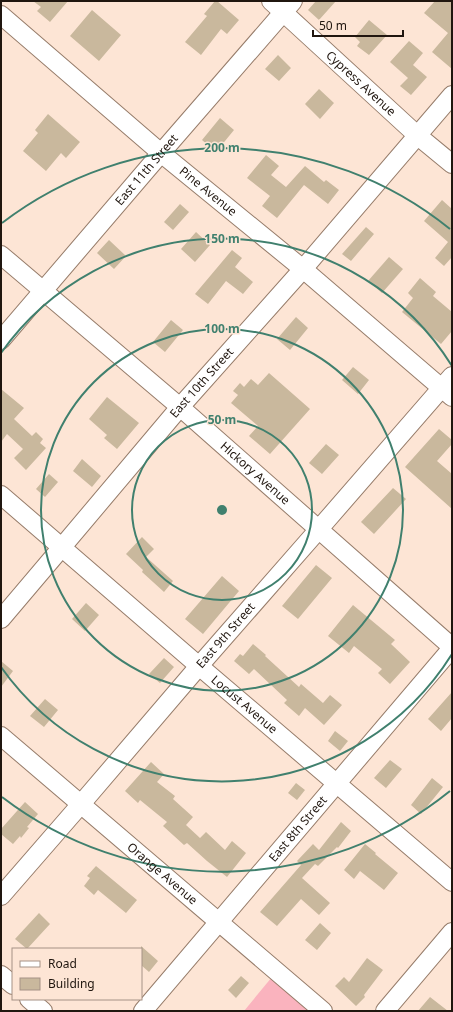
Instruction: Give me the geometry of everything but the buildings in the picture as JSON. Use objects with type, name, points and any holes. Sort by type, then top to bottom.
[{"type":"street","name":"Cypress Avenue","points":[[283,5],[418,136],[452,164]]},
{"type":"street","name":"East 11th Street","points":[[1,340],[161,153],[283,5]]},
{"type":"street","name":"Pine Avenue","points":[[1,16],[161,153],[449,387]]},
{"type":"street","name":"East 10th Street","points":[[1,619],[180,407],[303,269],[452,95]]},
{"type":"street","name":"Hickory Avenue","points":[[1,255],[180,407],[452,647]]},
{"type":"street","name":"East 9th Street","points":[[1,896],[199,666],[320,529],[449,387]]},
{"type":"street","name":"Locust Avenue","points":[[1,495],[452,882]]},
{"type":"street","name":"East 8th Street","points":[[143,1011],[452,647]]},
{"type":"street","name":"Orange Avenue","points":[[1,736],[323,1011]]},
{"type":"street","points":[[385,1011],[452,932]]},
{"type":"street","points":[[1,975],[12,984]]},
{"type":"street","points":[[30,1000],[44,1011]]},
{"type":"shaded area","points":[[272,977],[311,1011],[244,1011]]}]
